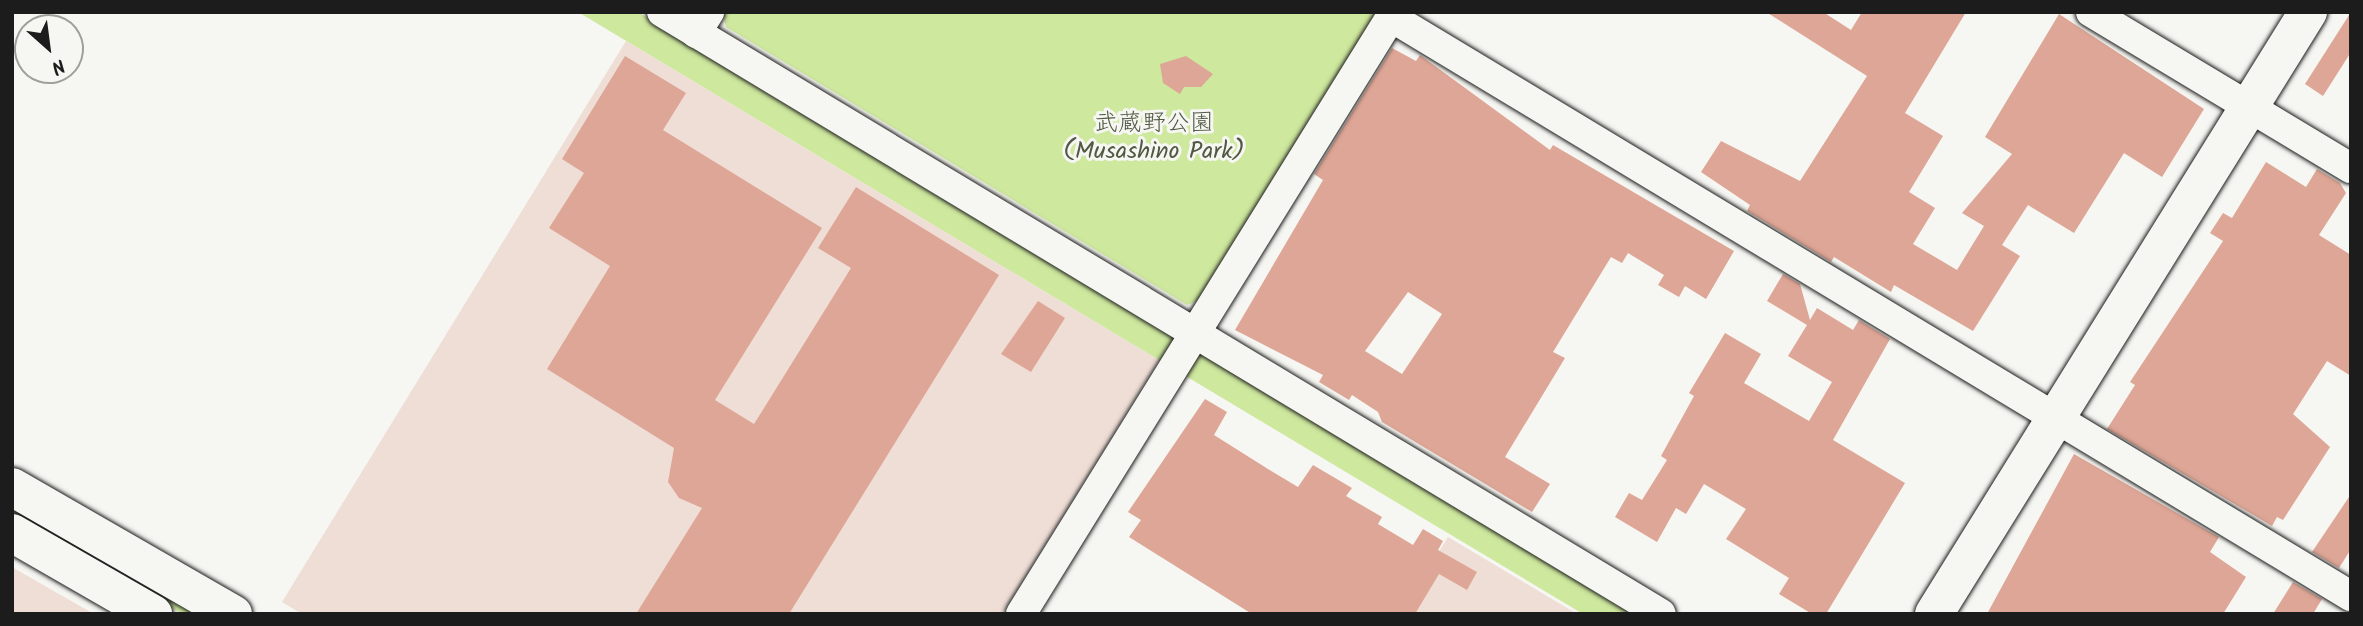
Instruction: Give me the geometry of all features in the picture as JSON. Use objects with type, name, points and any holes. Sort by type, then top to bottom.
[{"type":"street","points":[[662,12],[703,23],[1193,334],[1661,614]]},
{"type":"street","points":[[2091,12],[2351,168]]},
{"type":"street","points":[[1934,614],[2308,12]]},
{"type":"street","points":[[1021,614],[1392,15],[2351,596]]},
{"type":"street","points":[[12,486],[233,614]]},
{"type":"street","points":[[12,533],[153,614]]},
{"type":"shaded area","points":[[626,41],[1159,360],[1002,614],[302,614],[282,602]]},
{"type":"shaded area","points":[[1448,537],[1577,614],[1400,614]]},
{"type":"shaded area","points":[[12,567],[94,614],[12,614]]},
{"type":"green space","points":[[578,12],[638,12],[1640,614],[1583,614]]},
{"type":"green space","name":"武蔵野公園 (Musashino Park)","points":[[1380,12],[1205,298],[1187,305],[726,27],[723,14]]},
{"type":"green space","points":[[12,506],[199,614],[182,614],[12,516]]},
{"type":"building","points":[[1766,12],[1823,12],[1851,30],[1862,12],[1966,12],[1905,113],[1943,136],[1909,192],[1935,208],[1913,244],[1957,270],[1984,226],[1962,213],[2012,154],[1985,137],[2059,14],[2204,109],[2162,177],[2124,153],[2074,233],[2028,205],[2002,245],[2020,256],[1973,331],[1894,285],[1891,292],[1834,257],[1831,262],[1747,211],[1750,205],[1701,172],[1721,141],[1800,181],[1867,76]]},
{"type":"building","points":[[2351,12],[2351,52],[2323,96],[2305,84]]},
{"type":"building","points":[[1392,48],[1416,61],[1420,55],[1550,150],[1553,145],[1734,251],[1706,299],[1685,286],[1679,297],[1658,285],[1664,275],[1628,253],[1622,263],[1611,257],[1553,352],[1565,358],[1505,457],[1550,484],[1532,512],[1382,422],[1378,412],[1352,395],[1349,400],[1319,382],[1323,375],[1235,330],[1323,180],[1314,174]],"holes":[[[1408,292],[1442,314],[1402,374],[1365,351]]]},
{"type":"building","points":[[625,56],[686,93],[663,130],[822,228],[715,400],[754,424],[851,268],[818,248],[856,187],[999,275],[789,614],[636,614],[702,508],[679,498],[668,482],[674,448],[547,369],[610,266],[549,228],[584,173],[562,159]]},
{"type":"building","points":[[1186,56],[1213,74],[1201,87],[1184,87],[1180,94],[1163,83],[1160,64]]},
{"type":"building","points":[[2266,162],[2306,187],[2317,169],[2340,183],[2346,193],[2319,235],[2351,255],[2351,376],[2327,361],[2293,414],[2330,447],[2283,520],[2277,517],[2272,526],[2107,429],[2135,385],[2130,382],[2223,241],[2210,233],[2223,213],[2232,218]]},
{"type":"building","points":[[1783,274],[1800,284],[1810,320],[1817,308],[1853,330],[1859,320],[1890,339],[1833,440],[1905,483],[1826,614],[1812,614],[1779,594],[1789,578],[1726,539],[1746,509],[1704,484],[1686,514],[1676,508],[1657,542],[1615,517],[1629,493],[1642,500],[1667,460],[1661,456],[1694,396],[1689,393],[1725,333],[1761,354],[1744,383],[1809,421],[1832,382],[1788,356],[1807,325],[1767,301]]},
{"type":"building","points":[[1038,301],[1065,318],[1031,372],[1001,354]]},
{"type":"building","points":[[1205,399],[1227,412],[1214,435],[1298,487],[1313,465],[1352,488],[1346,496],[1382,517],[1378,524],[1413,545],[1423,529],[1443,541],[1438,550],[1477,572],[1467,590],[1439,574],[1415,614],[1252,614],[1129,537],[1141,520],[1128,512]]},
{"type":"building","points":[[2074,454],[2219,537],[2210,552],[2246,577],[2223,614],[1987,614]]},
{"type":"building","points":[[2351,494],[2351,549],[2339,568],[2312,552]]},
{"type":"building","points":[[2293,582],[2322,599],[2313,614],[2273,614]]}]
